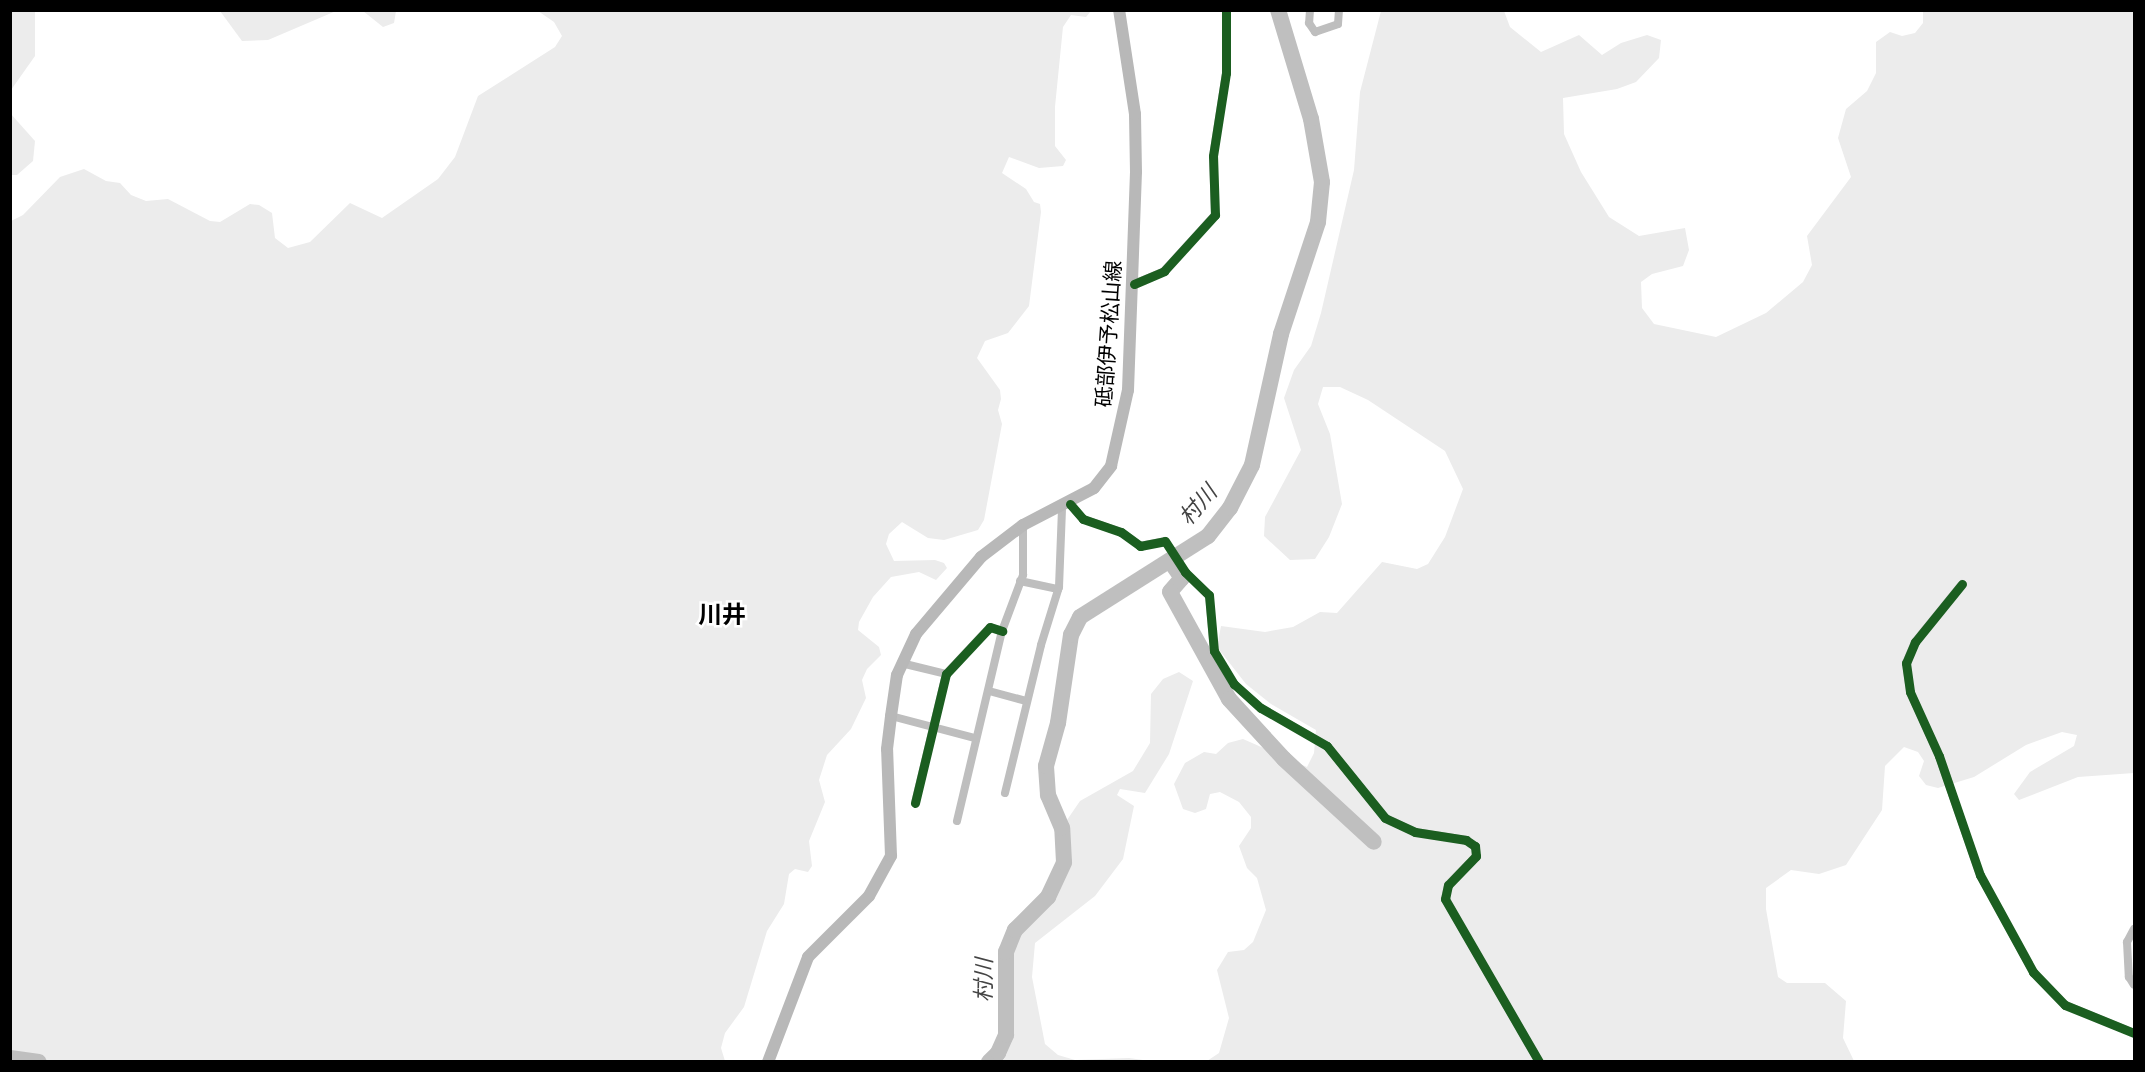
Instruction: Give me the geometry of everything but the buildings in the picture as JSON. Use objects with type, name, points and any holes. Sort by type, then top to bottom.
[{"type":"main road","name":"砥部伊予松山線","points":[[768,1062],[808,957],[869,896],[891,856],[888,762],[891,716],[901,663],[916,634],[968,569],[1023,525],[1066,506],[1094,488],[1110,466],[1121,430],[1128,390],[1134,284],[1135,114],[1119,10]]},
{"type":"street","points":[[1134,284],[1164,271],[1215,214],[1213,156],[1226,73],[1226,10]]},
{"type":"street","points":[[1310,10],[1309,23],[1315,32],[1338,24],[1339,10]]},
{"type":"street","points":[[1005,793],[1027,701],[1058,589],[1066,506]]},
{"type":"street","points":[[1066,506],[1083,519],[1121,532],[1140,546],[1165,541],[1185,572],[1209,595],[1214,651],[1234,684],[1261,708],[1327,747],[1385,818],[1414,832],[1466,840],[1475,846],[1476,856],[1448,885],[1445,899],[1539,1062]]},
{"type":"street","points":[[957,821],[1002,631],[1020,580],[1023,525]]},
{"type":"street","points":[[1020,580],[1058,589]]},
{"type":"street","points":[[1962,584],[1915,642],[1906,663],[1910,692],[1939,756],[1980,875],[2033,972],[2054,998],[2065,1005],[2134,1033]]},
{"type":"street","points":[[915,803],[946,674],[990,627],[1002,631]]},
{"type":"street","points":[[901,663],[946,674]]},
{"type":"street","points":[[989,691],[1027,701]]},
{"type":"street","points":[[891,716],[975,738]]},
{"type":"street","points":[[2134,928],[2127,942],[2129,977],[2134,985]]},
{"type":"shaded area","points":[[11,10],[35,11],[35,56],[11,90]]},
{"type":"shaded area","points":[[220,11],[336,11],[268,40],[242,41]]},
{"type":"shaded area","points":[[363,11],[396,11],[394,23],[383,27]]},
{"type":"shaded area","points":[[538,11],[1091,11],[1086,17],[1071,15],[1063,27],[1055,107],[1055,146],[1066,160],[1063,166],[1039,168],[1009,157],[1002,173],[1026,189],[1034,202],[1040,204],[1041,212],[1029,306],[1008,333],[985,341],[977,358],[1000,390],[1001,399],[998,410],[1002,424],[984,520],[978,530],[944,540],[928,538],[902,522],[889,534],[886,544],[894,561],[935,560],[944,563],[947,568],[936,580],[919,572],[891,577],[873,597],[859,622],[858,630],[879,647],[881,655],[867,669],[862,680],[866,698],[851,729],[827,755],[819,780],[825,802],[809,841],[812,866],[808,872],[795,869],[789,874],[784,904],[767,931],[744,1007],[725,1033],[721,1048],[725,1061],[11,1061],[11,221],[23,215],[60,177],[84,169],[106,181],[120,183],[131,195],[146,201],[168,199],[210,221],[220,222],[250,204],[259,205],[272,213],[275,238],[288,248],[310,242],[350,203],[382,218],[438,179],[455,157],[478,96],[555,47],[562,36],[554,22]]},
{"type":"shaded area","points":[[1381,11],[1504,11],[1510,27],[1541,52],[1579,35],[1602,55],[1621,43],[1647,35],[1661,40],[1659,58],[1636,82],[1617,89],[1563,98],[1564,134],[1581,172],[1609,217],[1639,236],[1685,228],[1689,250],[1683,266],[1652,274],[1641,282],[1642,308],[1654,324],[1716,337],[1766,313],[1803,282],[1812,265],[1807,236],[1851,177],[1838,138],[1846,109],[1867,91],[1876,73],[1876,42],[1890,32],[1902,36],[1915,33],[1923,23],[1923,11],[2134,11],[2134,773],[2078,777],[2019,800],[2014,794],[2030,772],[2074,746],[2077,735],[2062,732],[2026,745],[1974,777],[1938,788],[1926,785],[1919,776],[1924,761],[1918,752],[1904,747],[1885,766],[1882,810],[1846,865],[1819,874],[1791,870],[1766,888],[1766,909],[1778,977],[1787,983],[1825,983],[1846,1001],[1843,1038],[1854,1061],[1207,1061],[1219,1053],[1229,1018],[1217,970],[1228,952],[1244,950],[1253,942],[1266,910],[1257,878],[1247,868],[1239,846],[1251,828],[1251,817],[1239,802],[1220,792],[1210,794],[1206,809],[1195,813],[1183,809],[1174,784],[1185,763],[1204,752],[1216,754],[1228,743],[1243,739],[1307,767],[1314,753],[1316,730],[1271,704],[1246,684],[1217,647],[1221,626],[1265,632],[1293,627],[1320,612],[1337,613],[1382,562],[1417,569],[1428,564],[1445,537],[1463,489],[1445,451],[1368,400],[1340,387],[1323,387],[1318,404],[1330,434],[1342,504],[1329,537],[1315,559],[1290,560],[1264,536],[1265,517],[1301,450],[1284,398],[1294,370],[1311,346],[1321,313],[1354,170],[1360,92]]},
{"type":"shaded area","points":[[10,113],[35,141],[33,161],[17,175],[11,175]]},
{"type":"shaded area","points":[[1179,672],[1193,681],[1169,754],[1145,793],[1120,789],[1117,795],[1134,806],[1123,859],[1095,896],[1035,943],[1032,977],[1045,1044],[1058,1055],[1075,1060],[1129,1058],[1150,1061],[998,1061],[1012,1038],[1011,952],[1021,930],[1049,902],[1070,854],[1067,820],[1080,801],[1133,771],[1150,743],[1151,694],[1163,679]]},
{"type":"waterway","name":"村川","points":[[989,1062],[998,1053],[1006,1035],[1006,952],[1015,930],[1048,897],[1064,862],[1062,828],[1048,795],[1046,766],[1058,723],[1071,635],[1080,617],[1208,536],[1230,508],[1252,465],[1281,334],[1318,222],[1322,182],[1311,119],[1278,10]]},
{"type":"waterway","points":[[1170,561],[1182,578],[1170,592],[1229,699],[1284,759],[1374,842]]},
{"type":"waterway","points":[[10,1058],[39,1062]]},
{"type":"cycle path","points":[[1134,284],[1164,271],[1215,215],[1213,156],[1226,73],[1226,10]]},
{"type":"cycle path","points":[[1070,504],[1083,519],[1121,532],[1140,546],[1165,541],[1185,572],[1209,595],[1214,651],[1234,684],[1261,708],[1327,746],[1385,818],[1415,832],[1466,840],[1475,846],[1476,856],[1448,885],[1445,899],[1539,1062]]},
{"type":"cycle path","points":[[1962,584],[1915,642],[1906,663],[1910,692],[1939,756],[1980,875],[2033,972],[2065,1005],[2134,1033]]},
{"type":"cycle path","points":[[915,803],[946,674],[990,627],[1002,631]]},
{"type":"district","name":"川井","points":[[722,615]]}]
